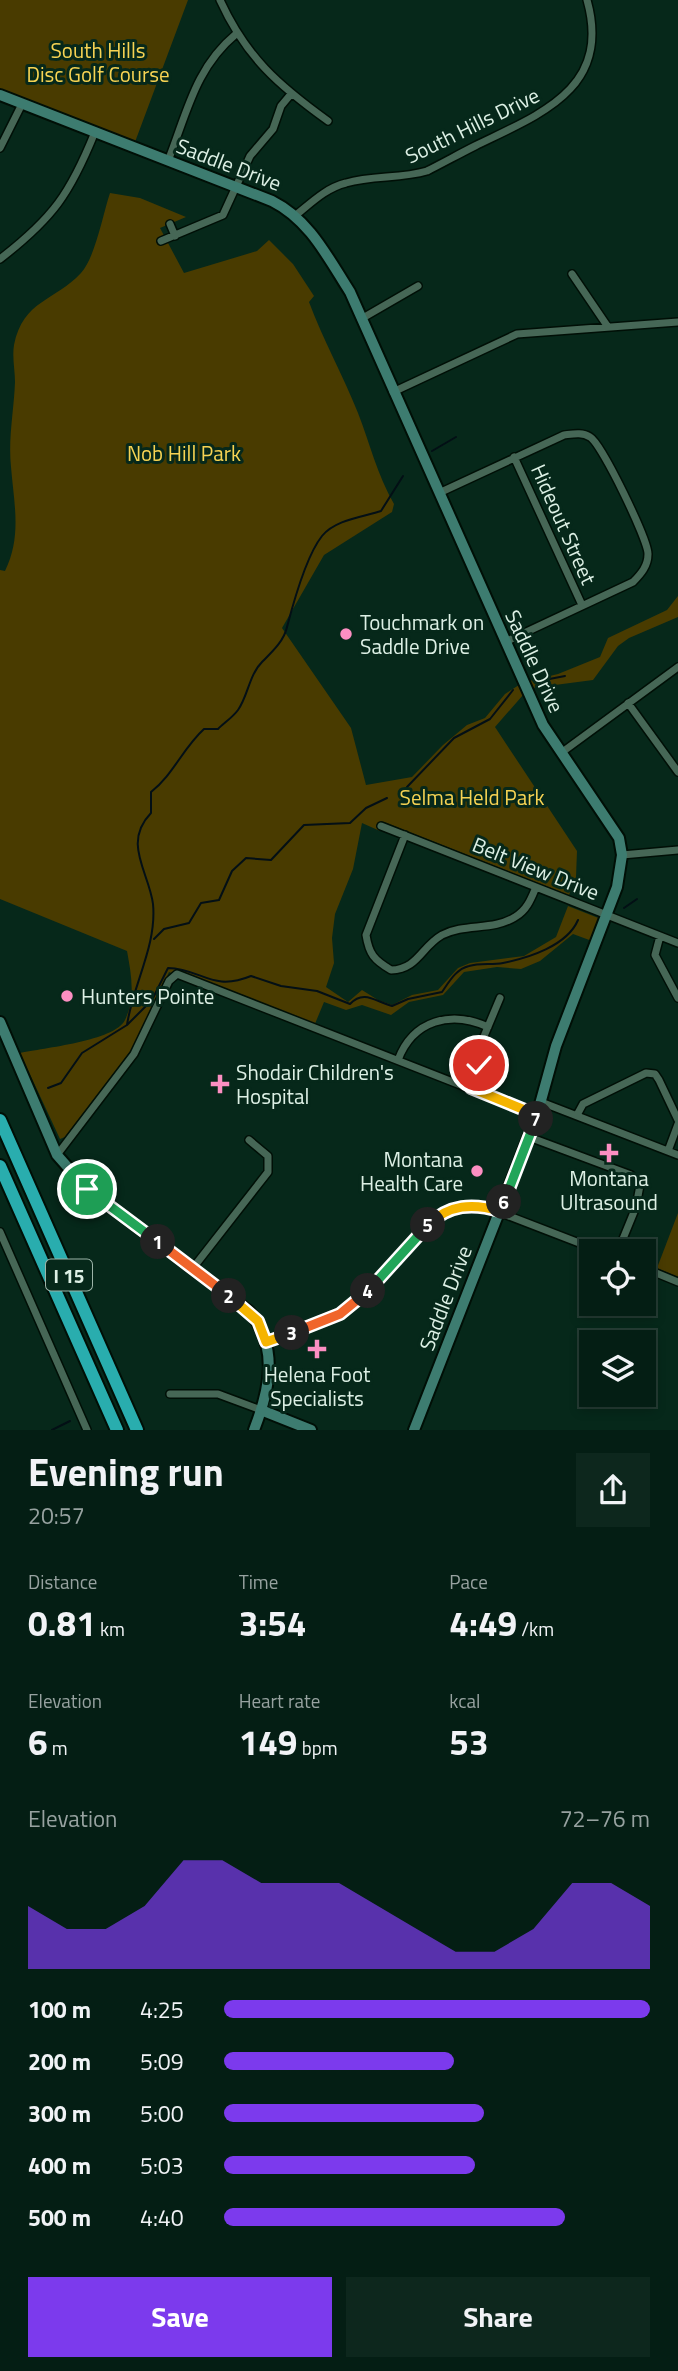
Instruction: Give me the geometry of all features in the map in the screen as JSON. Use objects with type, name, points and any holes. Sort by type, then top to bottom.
[{"type":"highway","name":"I 15","points":[[0,1120],[137,1430]]},
{"type":"highway","name":"I 15","points":[[0,1166],[117,1430]]},
{"type":"street","points":[[220,0],[236,34],[261,65],[291,94],[328,121]]},
{"type":"street","name":"South Hills Drive","points":[[296,215],[310,202],[346,183],[408,177],[427,171],[554,105],[573,88],[585,70],[591,53],[587,0]]},
{"type":"street","points":[[168,161],[202,72],[216,50],[236,34]]},
{"type":"street","points":[[161,241],[223,215],[250,156],[273,129],[281,106],[291,94]]},
{"type":"street","name":"Saddle Drive","points":[[0,95],[272,201],[296,215],[311,231],[350,292],[543,725],[613,826],[622,855],[621,876],[556,1046],[537,1115],[414,1430]]},
{"type":"street","points":[[0,148],[22,104]]},
{"type":"street","points":[[0,259],[55,210],[76,177],[95,132]]},
{"type":"street","points":[[170,225],[175,236]]},
{"type":"street","points":[[572,274],[608,327]]},
{"type":"street","points":[[361,319],[418,286]]},
{"type":"street","points":[[393,392],[517,334],[678,322]]},
{"type":"street","points":[[439,493],[514,457],[574,433],[592,438],[606,457],[648,553],[644,571],[633,582],[505,642]]},
{"type":"street","name":"Hideout Street","points":[[514,457],[582,606]]},
{"type":"street","points":[[561,753],[678,667]]},
{"type":"street","points":[[628,703],[678,772]]},
{"type":"street","name":"Belt View Drive","points":[[381,826],[678,943]]},
{"type":"street","points":[[405,835],[366,935],[368,951],[374,961],[391,970],[409,966],[440,936],[454,930],[500,923],[515,917],[528,906],[537,887]]},
{"type":"street","points":[[622,855],[678,850]]},
{"type":"street","points":[[660,936],[655,955],[678,998]]},
{"type":"street","points":[[57,1155],[134,1054],[169,981],[177,974],[537,1115]]},
{"type":"street","points":[[471,1088],[488,1027],[500,998]]},
{"type":"street","points":[[398,1060],[404,1042],[413,1033],[430,1024],[454,1017],[473,1020],[488,1027]]},
{"type":"street","points":[[0,1023],[57,1155],[87,1189],[249,1311],[258,1321],[266,1342],[269,1379],[254,1430]]},
{"type":"street","points":[[577,1115],[583,1104],[646,1073],[655,1074],[678,1122],[668,1151]]},
{"type":"street","points":[[541,1102],[678,1155]]},
{"type":"street","points":[[529,1136],[631,1175],[640,1185],[636,1207],[623,1239]]},
{"type":"street","points":[[193,1268],[268,1172],[268,1156],[249,1140]]},
{"type":"street","points":[[266,1342],[349,1308],[429,1223],[448,1210],[482,1206],[579,1243]]},
{"type":"street","points":[[0,1232],[87,1430]]},
{"type":"street","points":[[656,1274],[678,1282]]},
{"type":"street","points":[[170,1394],[218,1395],[311,1430]]},
{"type":"green space","name":"South Hills Disc Golf Course","points":[[0,0],[188,0],[135,142],[0,90]]},
{"type":"green space","name":"Nob Hill Park","points":[[110,193],[140,198],[186,217],[160,228],[184,273],[257,251],[269,240],[293,264],[314,296],[309,302],[394,504],[392,512],[324,555],[282,628],[351,728],[366,785],[412,777],[443,745],[467,725],[485,718],[505,694],[519,685],[523,695],[495,727],[577,851],[576,877],[569,895],[384,822],[380,831],[362,823],[353,869],[335,914],[332,938],[334,963],[326,987],[348,1002],[362,990],[392,1005],[412,995],[438,990],[458,968],[470,963],[524,956],[556,937],[568,906],[601,919],[592,941],[573,934],[540,961],[521,969],[497,967],[464,972],[443,995],[409,1002],[391,1015],[362,1005],[346,1010],[324,1002],[312,1031],[169,972],[138,1041],[65,1137],[60,1139],[20,1053],[93,1038],[119,1027],[125,1020],[131,1003],[131,977],[127,951],[0,899],[0,570],[5,571],[14,545],[15,532],[10,456],[15,382],[13,359],[18,330],[32,310],[71,282],[86,266]]},
{"type":"green space","points":[[678,596],[678,617],[629,638],[618,646],[593,680],[532,688],[529,681],[558,674],[600,657],[608,638],[667,610]]},
{"type":"green space","points":[[678,1213],[678,1277],[657,1268]]},
{"type":"waterway","points":[[432,451],[456,437]]},
{"type":"waterway","points":[[48,1088],[61,1083],[82,1053],[127,1025],[148,950],[153,920],[151,892],[138,847],[143,824],[151,813],[151,792],[166,778],[204,729],[218,729],[238,710],[258,667],[283,637],[305,568],[322,536],[341,523],[381,511],[403,476]]},
{"type":"waterway","points":[[539,681],[565,676]]},
{"type":"waterway","points":[[407,787],[454,738],[490,719],[513,690]]},
{"type":"waterway","points":[[154,939],[164,929],[189,923],[201,903],[219,900],[232,871],[246,858],[271,860],[304,825],[350,823],[366,808],[387,798]]},
{"type":"waterway","points":[[624,908],[637,899]]},
{"type":"waterway","points":[[127,1025],[152,1000],[168,968],[226,982],[251,976],[281,986],[317,991],[350,1004],[360,997],[365,997],[392,1006],[408,999],[442,992],[453,976],[464,968],[513,961],[546,949],[565,937],[578,920]]},
{"type":"waterway","points":[[52,1430],[70,1421]]},
{"type":"place","name":"Touchmark on Saddle Drive","points":[[346,634]]},
{"type":"place","name":"Hunters Pointe","points":[[67,996]]},
{"type":"place","name":"Shodair Children's Hospital","points":[[220,1084]]},
{"type":"place","name":"Montana Ultrasound","points":[[609,1153]]},
{"type":"place","name":"Montana Health Care","points":[[477,1171]]},
{"type":"place","name":"Helena Foot Specialists","points":[[317,1349]]},
{"type":"route","points":[[87,1189],[249,1311],[258,1321],[266,1342],[332,1318],[349,1308],[440,1214],[460,1207],[482,1206],[500,1211],[537,1115],[471,1088],[479,1065]]},
{"type":"park label","name":"Selma Held Park","points":[[472,797]]}]
